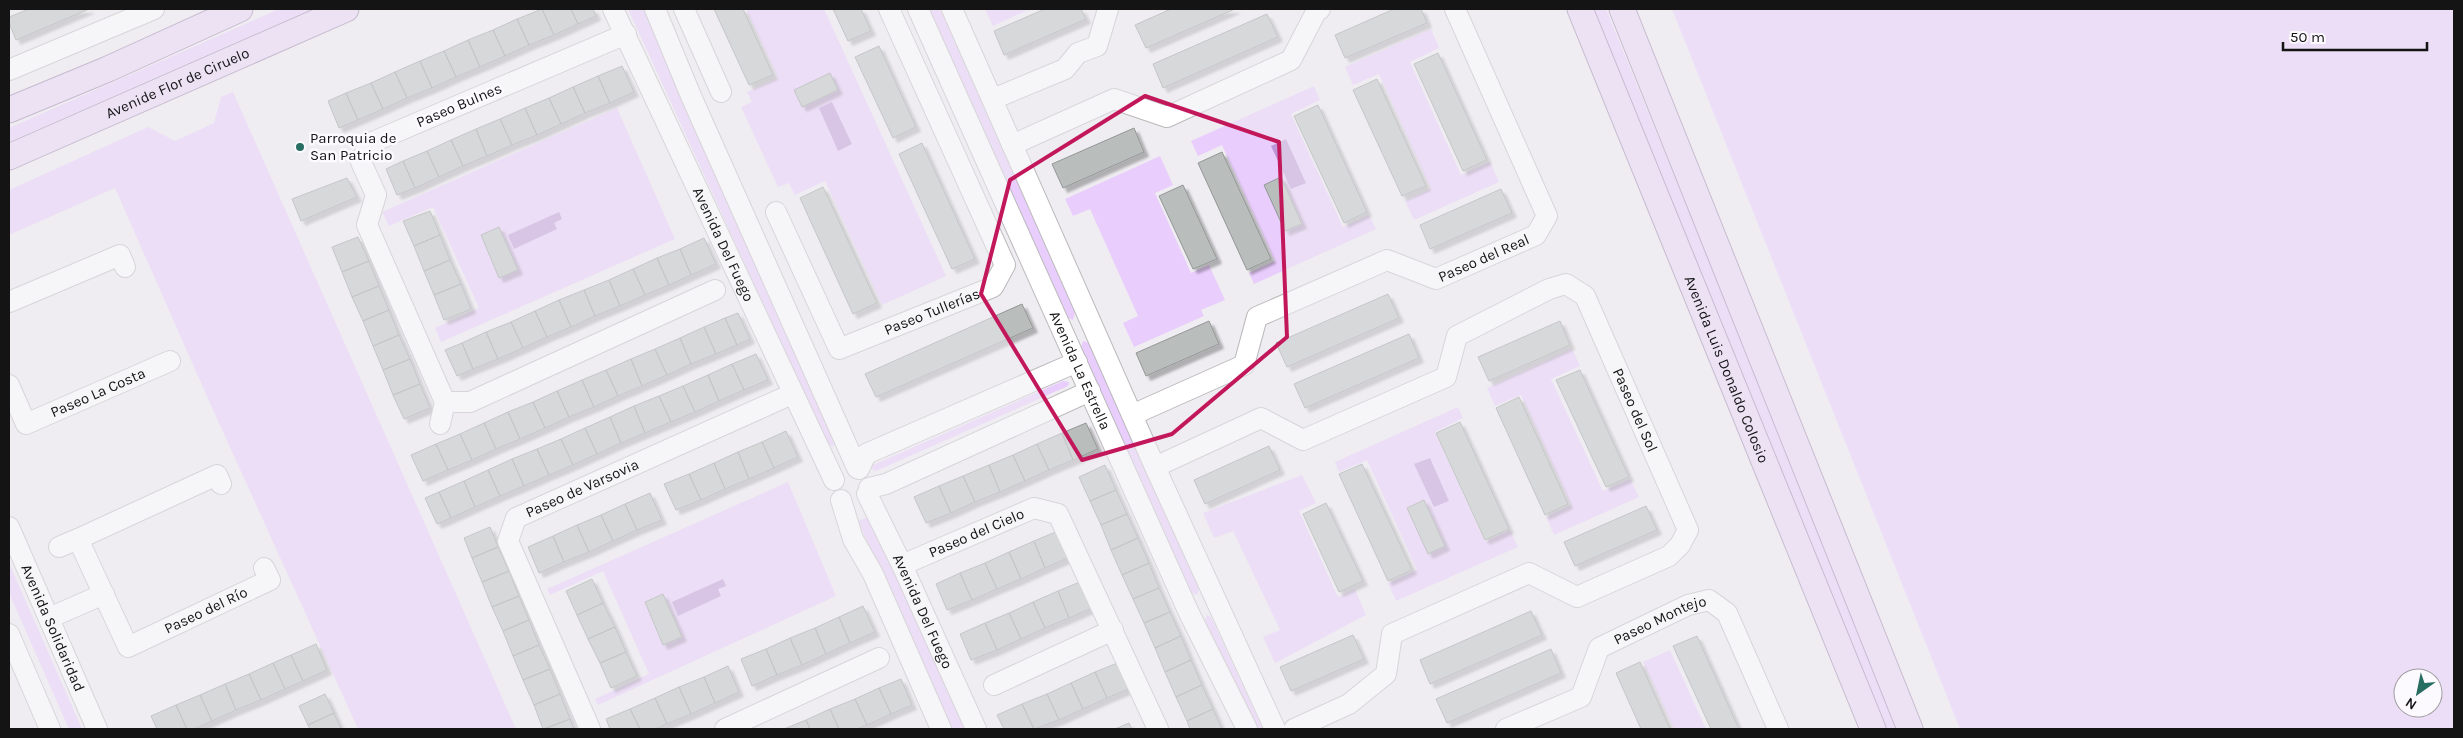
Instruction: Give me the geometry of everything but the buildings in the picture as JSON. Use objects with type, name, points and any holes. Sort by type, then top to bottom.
[{"type":"main road","points":[[9,110],[108,69],[240,9]]},
{"type":"main road","name":"Avenide Flor de Ciruelo","points":[[9,158],[346,9]]},
{"type":"main road","name":"Avenida Luis Donaldo Colosio","points":[[1580,9],[1873,729]]},
{"type":"main road","points":[[1622,9],[1910,729]]},
{"type":"street","points":[[9,70],[154,9]]},
{"type":"street","name":"Avenida Del Fuego","points":[[613,9],[621,37],[785,396],[834,480]]},
{"type":"street","name":"Avenida Del Fuego","points":[[654,9],[858,469]]},
{"type":"street","points":[[684,9],[721,92]]},
{"type":"street","name":"Paseo Tullerías","points":[[776,212],[839,349],[993,287],[1005,265],[889,9]]},
{"type":"street","name":"Avenida La Estrella","points":[[918,9],[1189,613],[1246,729]]},
{"type":"street","name":"Avenida La Estrella","points":[[952,9],[1000,96],[1020,141],[1092,323],[1155,467],[1275,729]]},
{"type":"street","points":[[1000,96],[1065,69],[1078,54],[1097,46],[1108,9]]},
{"type":"street","points":[[1020,141],[1114,100],[1167,117],[1291,60],[1317,10],[1320,9]]},
{"type":"street","name":"Paseo del Real","points":[[1132,415],[1244,365],[1257,317],[1387,260],[1436,279],[1536,235],[1547,216],[1455,9]]},
{"type":"street","name":"Paseo Bulnes","points":[[445,402],[367,225],[376,195],[361,162],[368,144],[621,37]]},
{"type":"street","points":[[9,302],[120,255],[125,267]]},
{"type":"street","name":"Paseo del Sol","points":[[1155,467],[1261,418],[1303,440],[1446,377],[1457,336],[1549,289],[1566,284],[1585,296],[1688,530],[1680,545],[1669,556],[1577,596],[1529,573],[1392,634],[1386,674],[1349,704],[1297,728]]},
{"type":"street","points":[[440,424],[445,402],[470,402],[715,290]]},
{"type":"street","points":[[1065,334],[1092,323]]},
{"type":"street","name":"Paseo La Costa","points":[[9,385],[20,427],[170,361]]},
{"type":"street","points":[[858,469],[866,454],[1077,362]]},
{"type":"street","points":[[868,491],[866,476],[858,469],[851,468],[840,471],[834,480],[834,491],[841,500],[852,504],[863,499],[868,491],[1090,391]]},
{"type":"street","name":"Paseo de Varsovia","points":[[590,729],[508,541],[516,518],[785,396]]},
{"type":"street","points":[[59,547],[217,475],[221,484]]},
{"type":"street","name":"Avenida Del Fuego","points":[[868,491],[910,561],[976,729]]},
{"type":"street","name":"Avenida Del Fuego","points":[[841,500],[853,540],[873,574],[941,729]]},
{"type":"street","name":"Paseo del Cielo","points":[[910,561],[1034,508],[1058,514],[1158,729]]},
{"type":"street","name":"Avenida Solidaridad","points":[[9,527],[97,729]]},
{"type":"street","name":"Paseo del Río","points":[[78,539],[104,594],[122,650],[270,580],[264,568]]},
{"type":"street","points":[[49,618],[104,594]]},
{"type":"street","name":"Paseo Montejo","points":[[1506,729],[1581,697],[1599,648],[1688,605],[1709,600],[1727,613],[1778,729]]},
{"type":"street","points":[[1189,613],[1217,602]]},
{"type":"street","points":[[994,685],[1113,630]]},
{"type":"street","points":[[9,634],[14,662],[50,729]]},
{"type":"street","points":[[725,729],[879,658]]},
{"type":"highlighted area","points":[[1145,96],[1279,142],[1287,337],[1172,434],[1082,460],[981,294],[1010,180]]},
{"type":"shaded area","points":[[279,9],[312,9],[9,142],[9,128]]},
{"type":"shaded area","points":[[628,9],[644,9],[836,442],[833,447],[827,443]]},
{"type":"shaded area","points":[[746,9],[824,9],[946,276],[882,305],[825,181],[795,195],[789,183],[778,187],[741,107],[752,102],[747,92],[778,78]]},
{"type":"shaded area","points":[[928,9],[940,9],[1075,313],[1073,320],[1066,317]]},
{"type":"shaded area","points":[[985,9],[1030,9],[993,26]]},
{"type":"shaded area","points":[[1591,9],[1606,9],[1900,729],[1886,729]]},
{"type":"shaded area","points":[[1672,9],[2454,9],[2454,729],[1960,729]]},
{"type":"shaded area","points":[[1431,29],[1439,48],[1410,62],[1461,175],[1490,162],[1499,182],[1414,220],[1405,201],[1431,189],[1379,74],[1353,85],[1345,67]]},
{"type":"shaded area","points":[[1314,86],[1320,100],[1291,114],[1343,227],[1369,215],[1376,229],[1254,284],[1249,273],[1275,261],[1222,145],[1198,156],[1191,141]]},
{"type":"shaded area","points":[[233,92],[516,729],[358,729],[213,410],[115,188],[9,235],[9,190],[148,127],[175,141],[214,123],[221,97]]},
{"type":"shaded area","points":[[832,102],[852,144],[838,151],[819,108]]},
{"type":"shaded area","points":[[617,108],[675,239],[441,342],[435,328],[479,308],[433,207],[389,226],[382,212]]},
{"type":"shaded area","points":[[1286,139],[1306,183],[1291,189],[1271,146]]},
{"type":"shaded area","points":[[1160,156],[1173,185],[1155,193],[1191,273],[1209,265],[1225,300],[1201,310],[1204,316],[1134,347],[1123,323],[1138,316],[1090,209],[1073,216],[1065,199]]},
{"type":"shaded area","points":[[559,212],[562,219],[554,223],[557,229],[514,249],[508,235]]},
{"type":"shaded area","points":[[1083,341],[1089,343],[1200,587],[1197,595],[1191,593],[1081,347]]},
{"type":"shaded area","points":[[1572,349],[1580,366],[1551,379],[1603,491],[1630,479],[1639,497],[1554,535],[1546,517],[1571,505],[1521,395],[1495,406],[1487,388]]},
{"type":"shaded area","points":[[1063,381],[1069,382],[1068,386],[876,471],[872,469],[873,465]]},
{"type":"shaded area","points":[[1458,407],[1463,418],[1435,432],[1485,542],[1510,530],[1518,547],[1396,601],[1388,583],[1417,570],[1367,460],[1339,472],[1335,462]]},
{"type":"shaded area","points":[[1430,458],[1449,501],[1434,507],[1414,464]]},
{"type":"shaded area","points":[[1302,475],[1316,503],[1299,511],[1338,597],[1355,589],[1366,615],[1275,663],[1263,637],[1280,630],[1233,531],[1214,538],[1203,513]]},
{"type":"shaded area","points":[[788,482],[836,596],[598,705],[595,699],[649,674],[603,571],[550,595],[547,589]]},
{"type":"shaded area","points":[[870,516],[965,729],[951,729],[858,521]]},
{"type":"shaded area","points":[[9,563],[82,729],[69,729],[9,593]]},
{"type":"shaded area","points":[[723,579],[726,586],[718,589],[721,596],[678,616],[672,602]]},
{"type":"shaded area","points":[[1207,615],[1211,617],[1263,729],[1254,729],[1205,620]]},
{"type":"shaded area","points":[[1670,650],[1706,729],[1674,729],[1643,662]]},
{"type":"place","name":"Parroquia de San Patricio","points":[[300,147]]}]
